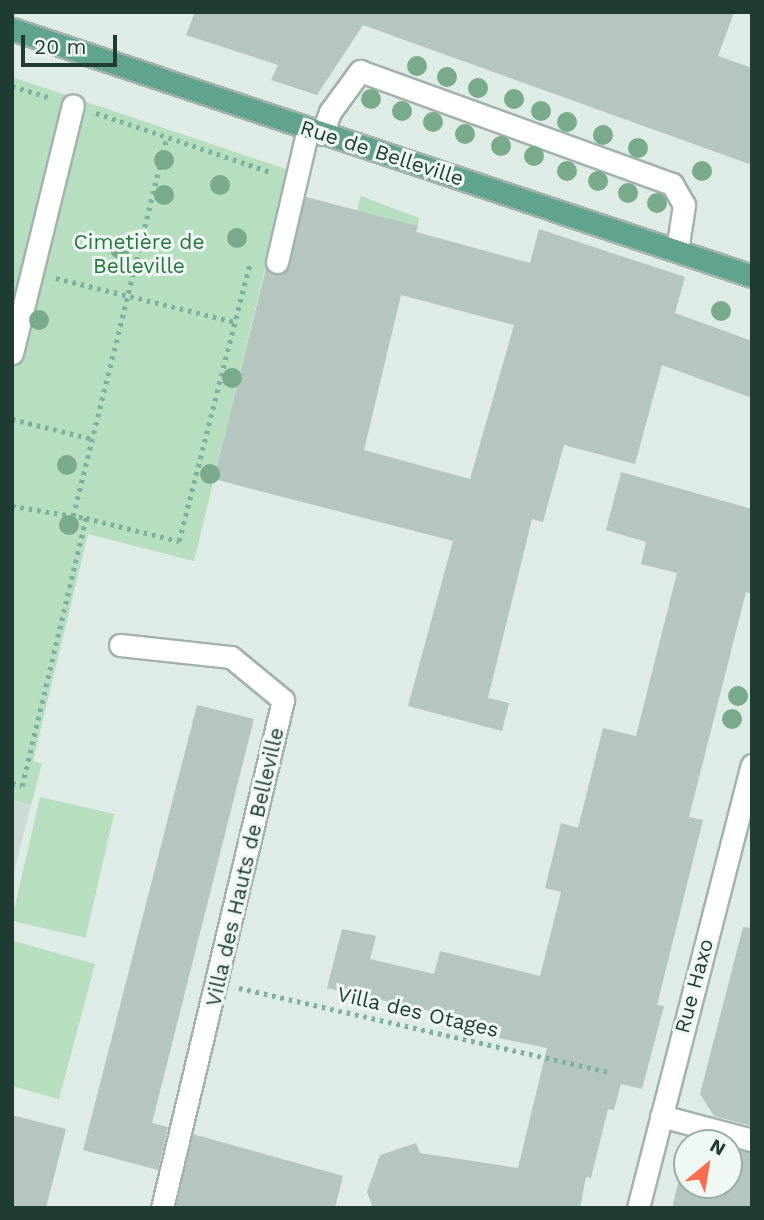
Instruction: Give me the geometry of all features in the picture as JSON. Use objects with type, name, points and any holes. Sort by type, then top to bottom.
[{"type":"main road","name":"Rue de Belleville","points":[[12,29],[752,276]]},
{"type":"street","points":[[277,262],[315,131],[360,71],[673,184],[684,205],[677,250]]},
{"type":"street","points":[[12,353],[73,105]]},
{"type":"street","name":"Villa des Hauts de Belleville","points":[[120,645],[231,657],[284,700],[162,1208]]},
{"type":"street","name":"Rue Haxo","points":[[638,1208],[752,765]]},
{"type":"street","points":[[661,1116],[752,1140]]},
{"type":"path","points":[[12,86],[273,173],[270,185]]},
{"type":"path","points":[[74,516],[167,137]]},
{"type":"path","points":[[12,506],[86,518],[179,541],[251,260]]},
{"type":"path","points":[[33,272],[235,322]]},
{"type":"path","points":[[12,419],[93,439]]},
{"type":"path","points":[[12,783],[22,786],[86,518]]},
{"type":"path","name":"Villa des Otages","points":[[218,983],[610,1072]]},
{"type":"shaded area","points":[[12,800],[31,805],[12,880]]},
{"type":"green space","name":"Cimetière de Belleville","points":[[12,77],[289,170],[194,561],[88,534],[33,761],[42,764],[31,805],[12,800]]},
{"type":"green space","points":[[361,196],[419,218],[418,226],[357,210]]},
{"type":"green space","points":[[40,797],[114,814],[85,938],[12,921]]},
{"type":"green space","points":[[14,941],[95,964],[59,1099],[12,1086]]},
{"type":"building","points":[[195,12],[734,12],[718,56],[752,68],[752,165],[363,25],[317,95],[271,80],[278,65],[186,35]]},
{"type":"building","points":[[306,197],[418,226],[416,232],[530,263],[539,229],[685,277],[675,313],[752,341],[752,398],[662,365],[635,464],[564,445],[543,522],[532,519],[488,698],[509,703],[502,731],[408,706],[453,541],[214,479],[266,268],[275,275],[287,270]],"holes":[[[401,295],[514,325],[470,479],[364,450]]]},
{"type":"building","points":[[621,472],[752,509],[752,594],[746,592],[689,817],[703,820],[657,1005],[664,1006],[642,1089],[621,1084],[614,1110],[608,1109],[591,1178],[586,1177],[580,1208],[373,1208],[367,1192],[380,1155],[416,1143],[420,1153],[518,1168],[547,1048],[499,1038],[502,1027],[327,988],[342,929],[376,936],[370,959],[434,974],[440,951],[540,976],[561,892],[545,888],[561,823],[578,828],[603,728],[636,736],[677,573],[641,564],[646,542],[606,530]]},
{"type":"building","points":[[197,705],[254,719],[152,1123],[168,1127],[158,1170],[83,1150]]},
{"type":"building","points":[[743,927],[752,928],[752,1126],[714,1116],[700,1094]]},
{"type":"building","points":[[12,1115],[66,1129],[46,1208],[12,1208]]},
{"type":"building","points":[[193,1134],[343,1176],[335,1208],[176,1208]]},
{"type":"building","points":[[743,1151],[752,1153],[752,1208],[672,1208],[674,1199],[743,1199]]}]
